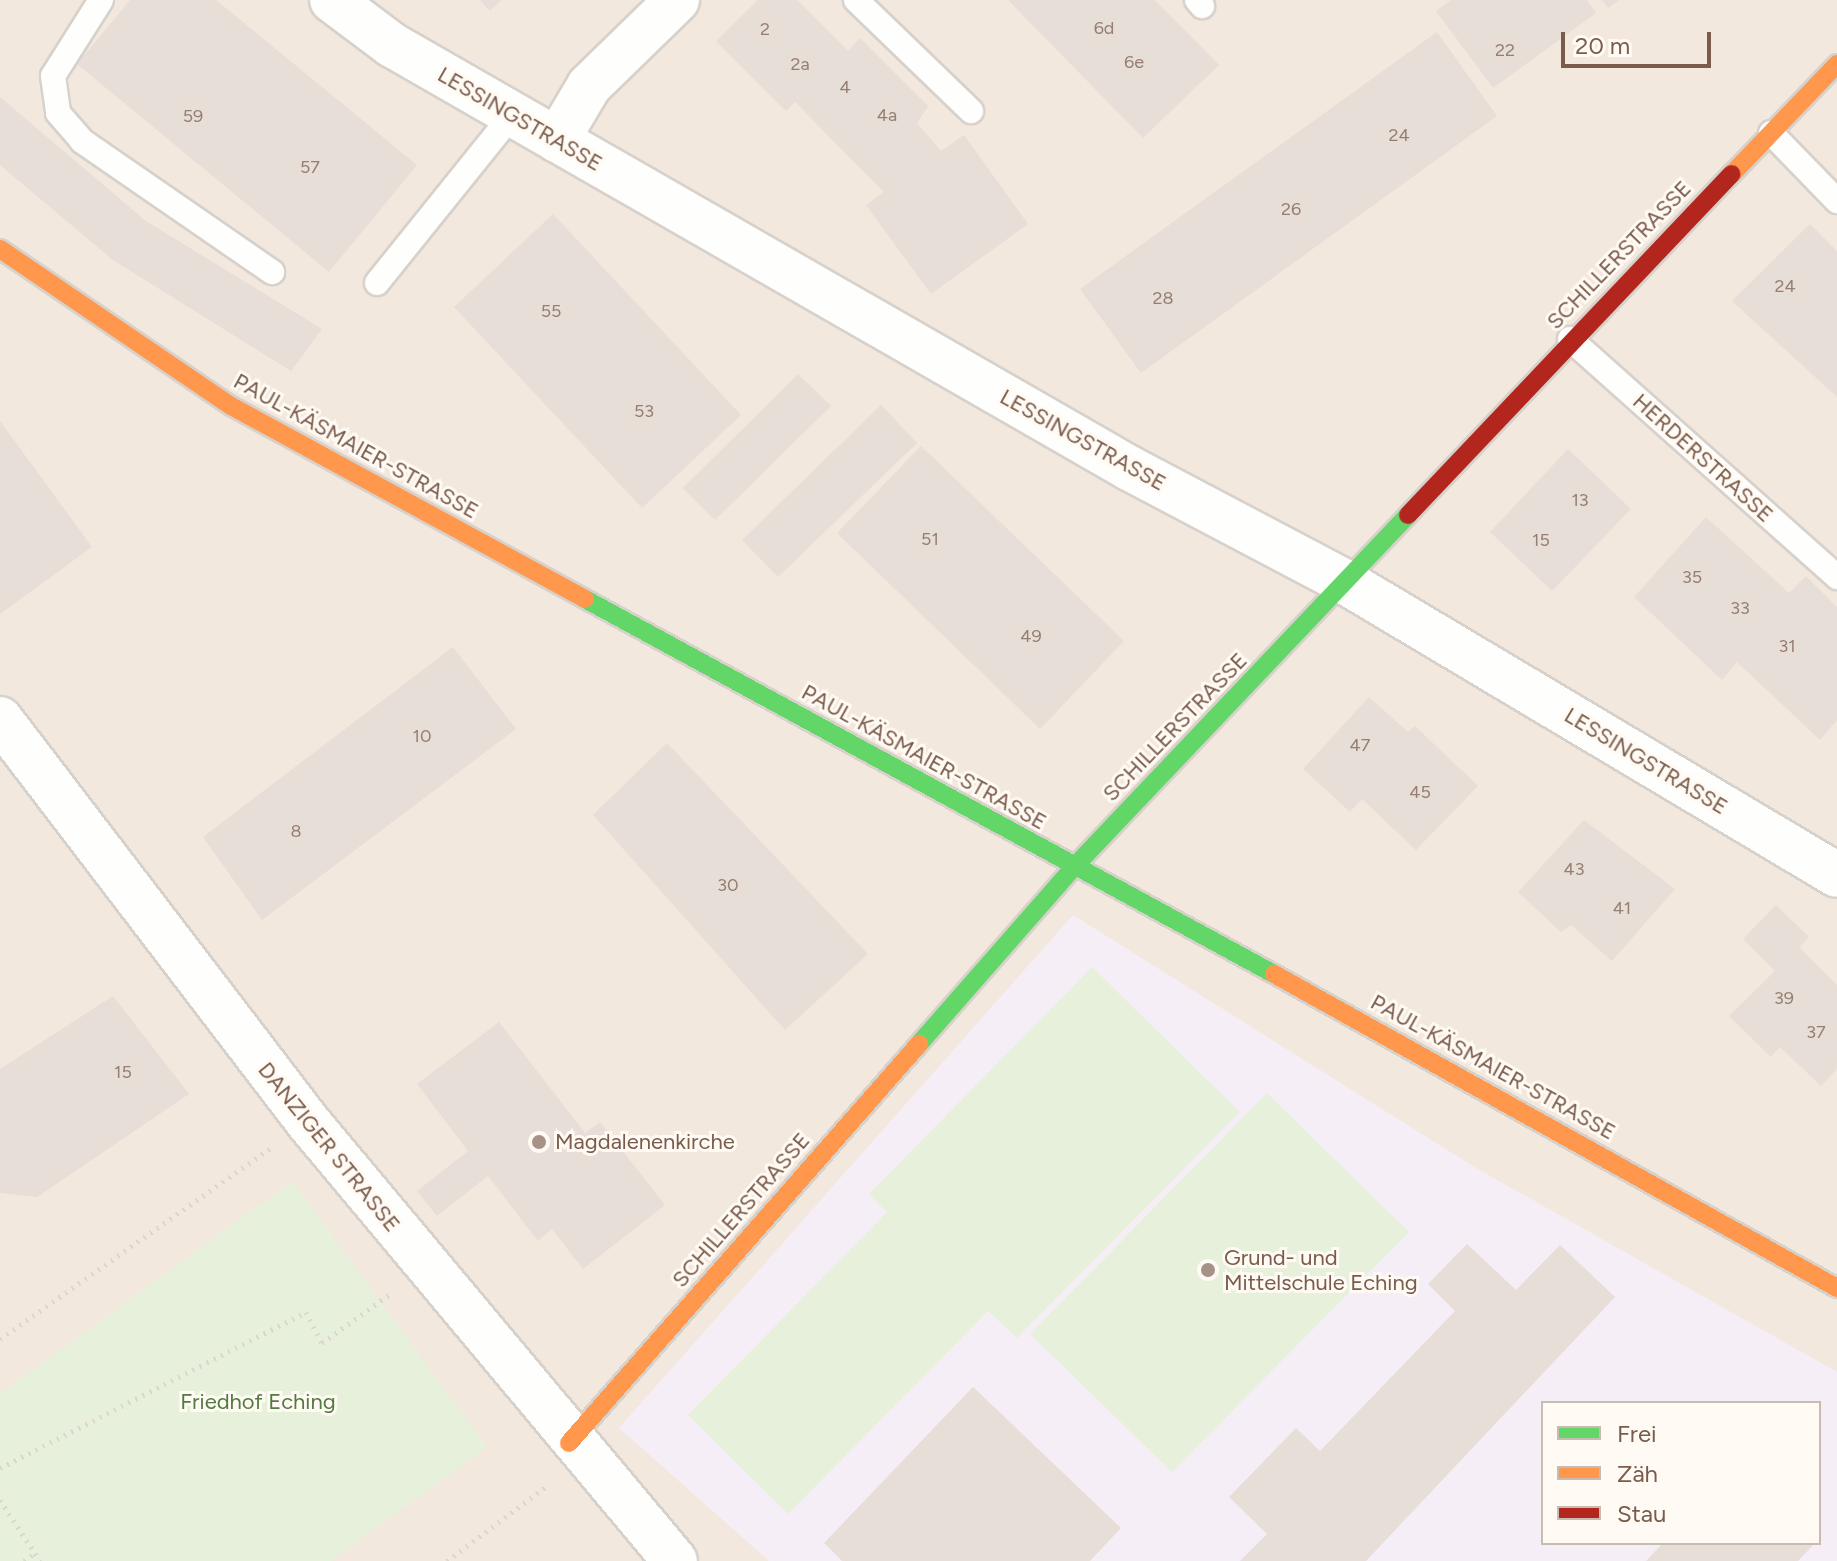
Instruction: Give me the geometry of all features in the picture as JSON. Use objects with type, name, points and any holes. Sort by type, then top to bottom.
[{"type":"street","name":"LESSINGSTRASSE","points":[[332,0],[392,45],[1129,468],[1347,583],[1837,875]]},
{"type":"street","points":[[557,140],[589,86],[677,0]]},
{"type":"street","name":"SCHILLERSTRASSE","points":[[576,1451],[1075,866],[1347,583],[1570,339],[1837,64]]},
{"type":"street","name":"PAUL-KÄSMAIER-STRASSE","points":[[0,249],[231,406],[1075,866],[1837,1288]]},
{"type":"street","name":"DANZIGER STRASSE","points":[[0,719],[308,1122],[576,1451],[675,1561]]},
{"type":"lane","points":[[101,0],[53,76],[58,113],[82,141],[272,272]]},
{"type":"lane","points":[[856,0],[971,111]]},
{"type":"lane","points":[[377,283],[513,114]]},
{"type":"lane","points":[[1771,133],[1837,201]]},
{"type":"lane","name":"HERDERSTRASSE","points":[[1570,339],[1837,577]]},
{"type":"path","points":[[0,1339],[308,1122]]},
{"type":"path","points":[[0,1468],[306,1312],[322,1343],[426,1268]]},
{"type":"path","points":[[447,1561],[576,1451]]},
{"type":"path","points":[[0,1500],[40,1561]]},
{"type":"path","points":[[24,1561],[35,1553]]},
{"type":"shaded area","points":[[0,0],[1837,0],[1837,1561],[0,1561]]},
{"type":"shaded area","name":"Grund- und Mittelschule Eching","points":[[1073,915],[1476,1168],[1837,1372],[1837,1561],[769,1561],[619,1428]]},
{"type":"green space","points":[[1092,967],[1240,1112],[1017,1338],[988,1311],[788,1514],[688,1415],[887,1212],[869,1194]]},
{"type":"green space","points":[[1267,1093],[1409,1232],[1172,1472],[1030,1334]]},
{"type":"green space","name":"Friedhof Eching","points":[[292,1181],[487,1447],[331,1561],[0,1561],[0,1394]]},
{"type":"building","points":[[130,0],[216,0],[417,165],[329,272],[77,64]]},
{"type":"building","points":[[480,0],[501,0],[490,11]]},
{"type":"building","points":[[758,0],[797,0],[848,51],[860,38],[928,106],[917,123],[941,151],[964,135],[1028,224],[931,294],[866,205],[884,192],[795,102],[786,111],[716,41]]},
{"type":"building","points":[[1008,0],[1155,0],[1219,65],[1143,138]]},
{"type":"building","points":[[1451,0],[1587,0],[1596,13],[1493,88],[1436,11]]},
{"type":"building","points":[[1602,0],[1619,0],[1608,8]]},
{"type":"building","points":[[1437,32],[1497,116],[1141,373],[1080,289]]},
{"type":"building","points":[[0,97],[146,221],[322,329],[291,371],[113,260],[0,165]]},
{"type":"building","points":[[553,214],[741,415],[642,508],[454,307]]},
{"type":"building","points":[[1810,224],[1837,251],[1837,397],[1732,301]]},
{"type":"building","points":[[798,374],[831,406],[715,520],[683,488]]},
{"type":"building","points":[[881,405],[917,443],[778,577],[742,540]]},
{"type":"building","points":[[0,421],[92,547],[0,614]]},
{"type":"building","points":[[921,446],[1124,641],[1040,729],[837,533]]},
{"type":"building","points":[[1568,449],[1631,509],[1552,591],[1490,532]]},
{"type":"building","points":[[1706,517],[1789,593],[1806,576],[1837,607],[1837,720],[1820,740],[1737,662],[1722,680],[1634,597]]},
{"type":"building","points":[[453,647],[516,729],[262,920],[203,837]]},
{"type":"building","points":[[1369,697],[1408,732],[1415,726],[1478,786],[1416,850],[1362,799],[1350,812],[1303,769]]},
{"type":"building","points":[[667,743],[868,954],[785,1030],[593,815]]},
{"type":"building","points":[[1584,820],[1675,889],[1612,961],[1571,925],[1561,932],[1518,892]]},
{"type":"building","points":[[1776,905],[1809,937],[1799,947],[1837,985],[1837,1069],[1821,1086],[1780,1047],[1771,1057],[1729,1016],[1775,971],[1743,939]]},
{"type":"building","points":[[113,996],[189,1094],[37,1197],[0,1193],[0,1069]]},
{"type":"building","name":"Magdalenenkirche","points":[[499,1022],[585,1133],[600,1122],[665,1205],[583,1269],[552,1229],[538,1241],[488,1176],[437,1216],[417,1191],[468,1151],[417,1084]]},
{"type":"building","points":[[1467,1244],[1516,1290],[1560,1245],[1615,1297],[1366,1561],[1240,1561],[1267,1534],[1229,1497],[1296,1428],[1320,1451],[1455,1311],[1428,1284]]},
{"type":"building","points":[[973,1387],[1121,1528],[1090,1561],[842,1561],[824,1543]]},
{"type":"building","points":[[1661,1545],[1813,1545],[1798,1561],[1646,1561]]},
{"type":"traffic: fast","points":[[919,1044],[1075,866],[1408,515]]},
{"type":"traffic: fast","points":[[585,599],[1274,974]]},
{"type":"traffic: slow","points":[[1732,174],[1837,64]]},
{"type":"traffic: slow","points":[[0,249],[231,406],[585,599]]},
{"type":"traffic: slow","points":[[1274,974],[1837,1288]]},
{"type":"traffic: slow","points":[[569,1443],[919,1044]]},
{"type":"traffic: jam","points":[[1408,515],[1732,174]]},
{"type":"place","name":"Magdalenenkirche","points":[[539,1142]]},
{"type":"place","name":"Grund- und Mittelschule Eching","points":[[1208,1270]]}]
